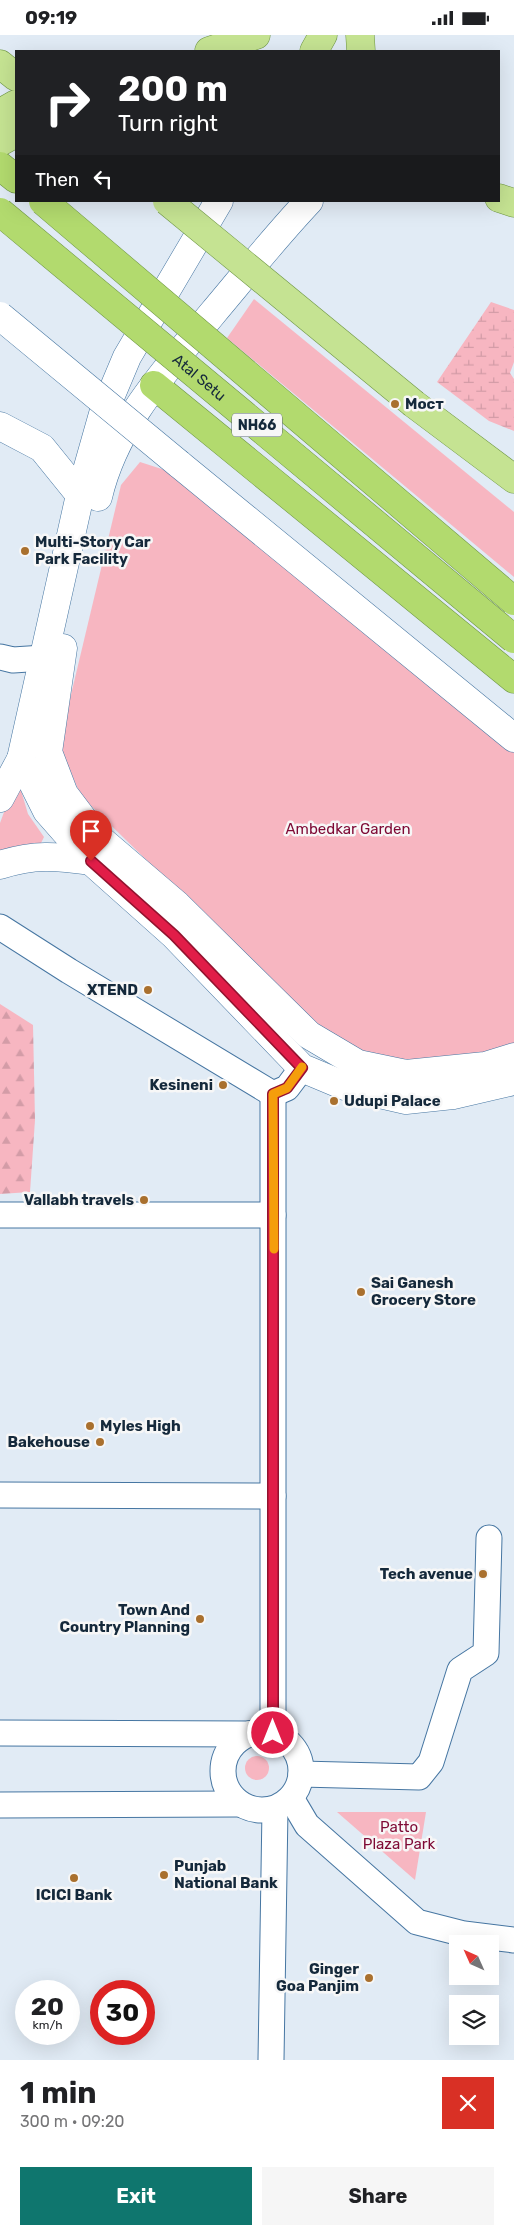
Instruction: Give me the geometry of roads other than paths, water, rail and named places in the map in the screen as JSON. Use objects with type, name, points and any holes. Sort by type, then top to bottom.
[{"type":"highway","points":[[0,166],[15,178]]},
{"type":"highway","name":"NH66","points":[[44,202],[514,601]]},
{"type":"highway","name":"Atal Setu","points":[[0,211],[514,639]]},
{"type":"highway","points":[[147,395],[514,679]]},
{"type":"main road","points":[[212,50],[256,35]]},
{"type":"main road","points":[[315,50],[323,35]]},
{"type":"main road","points":[[360,35],[361,50]]},
{"type":"main road","points":[[0,64],[15,76]]},
{"type":"main road","points":[[0,113],[15,105]]},
{"type":"main road","points":[[0,142],[15,134]]},
{"type":"main road","points":[[500,198],[514,203]]},
{"type":"main road","points":[[168,202],[414,404],[514,479]]},
{"type":"main road","points":[[0,798],[21,759],[80,495],[104,414],[127,357],[218,202]]},
{"type":"main road","points":[[308,202],[283,229],[147,395],[123,432],[103,478],[62,650],[48,751],[64,794],[95,835],[177,905],[309,1035],[358,1064],[406,1074],[485,1067],[514,1057]]},
{"type":"main road","points":[[0,316],[514,738]]},
{"type":"main road","points":[[114,388],[121,386],[140,400],[147,395]]},
{"type":"main road","points":[[0,426],[42,448],[80,495]]},
{"type":"main road","points":[[21,759],[47,811],[91,861],[174,935],[302,1068],[345,1086],[406,1100],[453,1095],[514,1081]]},
{"type":"main road","points":[[0,865],[25,857],[51,855],[91,861]]},
{"type":"street","points":[[0,657],[13,660],[44,658]]},
{"type":"street","points":[[0,927],[69,971],[273,1094]]},
{"type":"street","points":[[273,1094],[287,1088],[302,1068]]},
{"type":"street","points":[[273,1094],[273,1733]]},
{"type":"street","points":[[0,1215],[274,1215]]},
{"type":"street","points":[[0,1495],[273,1496]]},
{"type":"street","points":[[301,1774],[420,1777],[432,1762],[460,1670],[486,1653],[490,1538]]},
{"type":"street","points":[[0,1733],[273,1733],[285,1739],[294,1749],[300,1761],[301,1774],[298,1787],[283,1803],[256,1811],[238,1803],[228,1793],[223,1780],[222,1766],[227,1753],[236,1741],[248,1734]]},
{"type":"street","points":[[0,1805],[238,1803]]},
{"type":"street","points":[[283,1803],[416,1922],[464,1934],[514,1940]]},
{"type":"street","points":[[270,2060],[283,1803]]},
{"type":"place","name":"Мост","points":[[395,404]]},
{"type":"place","name":"Multi-Story Car Park Facility","points":[[25,551]]},
{"type":"place","name":"XTEND","points":[[148,990]]},
{"type":"place","name":"Kesineni","points":[[223,1085]]},
{"type":"place","name":"Udupi Palace","points":[[334,1101]]},
{"type":"place","name":"Vallabh travels","points":[[144,1200]]},
{"type":"place","name":"Sai Ganesh Grocery Store","points":[[361,1292]]},
{"type":"place","name":"Myles High","points":[[90,1426]]},
{"type":"place","name":"Bakehouse","points":[[100,1442]]},
{"type":"place","name":"Tech avenue","points":[[483,1574]]},
{"type":"place","name":"Town And Country Planning","points":[[200,1619]]},
{"type":"place","name":"Punjab National Bank","points":[[164,1875]]},
{"type":"place","name":"ICICI Bank","points":[[74,1878]]},
{"type":"place","name":"Ginger Goa Panjim","points":[[369,1978]]},
{"type":"park label","name":"Ambedkar Garden","points":[[348,829]]},
{"type":"park label","name":"Patto Plaza Park","points":[[399,1836]]}]
